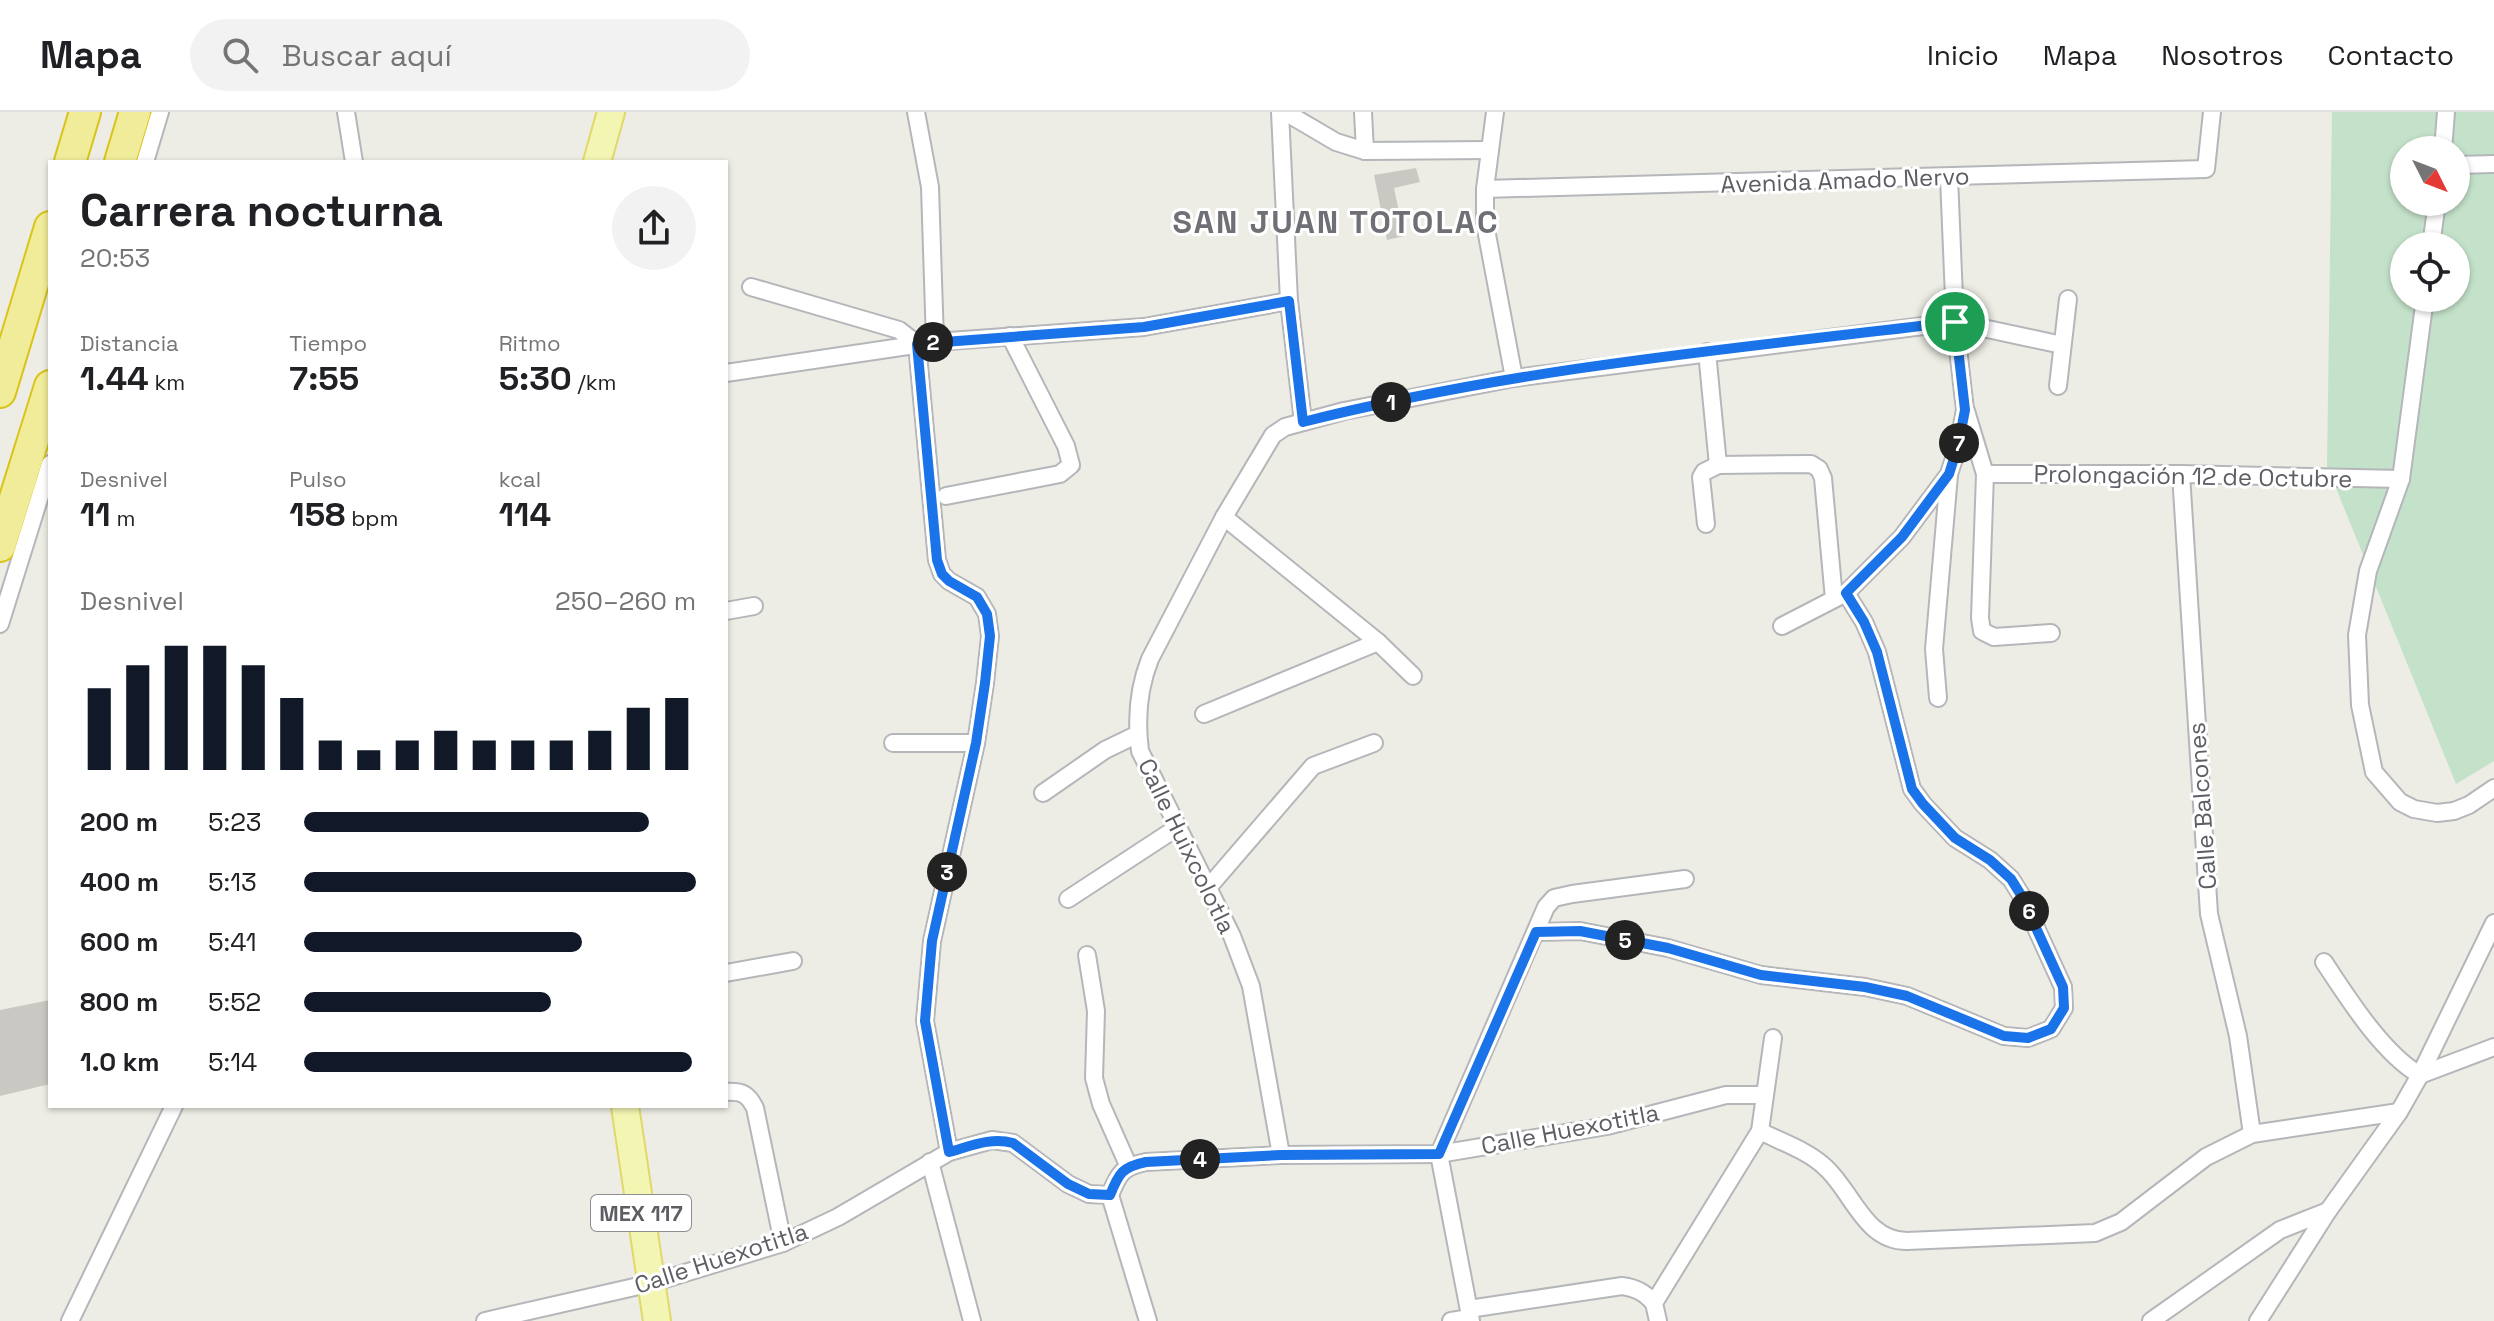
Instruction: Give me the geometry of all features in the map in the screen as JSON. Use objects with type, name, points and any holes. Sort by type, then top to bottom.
[{"type":"highway","points":[[71,160],[85,112]]},
{"type":"highway","points":[[121,160],[135,112]]},
{"type":"highway","points":[[0,392],[48,234]]},
{"type":"highway","points":[[0,546],[48,392]]},
{"type":"main road","points":[[598,160],[611,112]]},
{"type":"main road","name":"MEX 117","points":[[625,1108],[657,1321]]},
{"type":"street","points":[[146,160],[160,112]]},
{"type":"street","points":[[346,112],[354,160]]},
{"type":"street","points":[[916,112],[930,187],[935,342]]},
{"type":"street","points":[[1283,112],[1336,142],[1365,151],[1490,150]]},
{"type":"street","points":[[1283,112],[1289,301],[1303,422],[1514,378],[1955,322],[2062,345]]},
{"type":"street","points":[[1363,112],[1365,151]]},
{"type":"street","points":[[1495,112],[1485,189],[1485,224],[1514,378]]},
{"type":"street","name":"Avenida Amado Nervo","points":[[1485,189],[2206,169],[2212,112]]},
{"type":"street","points":[[2444,136],[2446,112]]},
{"type":"street","points":[[2470,165],[2494,164]]},
{"type":"street","points":[[1949,177],[1955,322],[1965,410],[1985,474],[1982,631],[1994,637],[2051,633]]},
{"type":"street","points":[[751,287],[899,330],[917,344],[937,560],[942,574],[977,597],[987,614],[990,636],[976,743],[932,941],[925,1021],[949,1152]]},
{"type":"street","points":[[2058,386],[2068,299]]},
{"type":"street","points":[[728,373],[935,342],[1144,327],[1289,301]]},
{"type":"street","points":[[2423,312],[2401,479],[2368,571],[2357,635],[2360,705],[2374,772],[2400,802],[2414,809],[2437,813],[2454,811],[2494,788]]},
{"type":"street","points":[[946,496],[1060,474],[1071,465],[1066,446],[1010,336]]},
{"type":"street","points":[[1707,352],[1718,465]]},
{"type":"street","points":[[1938,698],[1934,649],[1949,474],[1965,410]]},
{"type":"street","name":"Calle Huixcolotla","points":[[1281,1155],[1251,986],[1232,936],[1140,751],[1138,734],[1140,691],[1145,670],[1224,517],[1269,442],[1285,427],[1303,422]]},
{"type":"street","points":[[1536,932],[1580,931],[1668,948],[1761,975],[1865,987],[1907,996],[2004,1036],[2028,1038],[2051,1029],[2064,1008],[2063,987],[2011,879],[1990,860],[1955,838],[1912,789],[1877,652],[1864,622],[1840,596],[1823,478],[1819,469],[1811,464],[1718,465],[1701,477],[1706,524]]},
{"type":"street","points":[[0,624],[48,473]]},
{"type":"street","points":[[1782,626],[1840,596],[1902,537],[1949,474]]},
{"type":"street","name":"Prolongación 12 de Octubre","points":[[1985,474],[2401,479]]},
{"type":"street","name":"Calle Balcones","points":[[2181,474],[2209,914],[2238,1036],[2252,1134]]},
{"type":"street","points":[[1224,517],[1378,642],[1413,676]]},
{"type":"street","points":[[728,611],[754,606]]},
{"type":"street","points":[[1204,714],[1378,642]]},
{"type":"street","points":[[1043,793],[1105,750],[1138,734]]},
{"type":"street","points":[[893,743],[976,743]]},
{"type":"street","points":[[1207,889],[1313,766],[1374,743]]},
{"type":"street","points":[[1068,899],[1178,827]]},
{"type":"street","points":[[1470,1316],[1439,1154],[1546,907],[1554,898],[1685,879]]},
{"type":"street","points":[[2258,1321],[2328,1211],[2399,1112],[2494,923]]},
{"type":"street","points":[[1087,955],[1096,1011],[1094,1078],[1101,1104],[1128,1165],[1117,1178],[1110,1195],[1148,1321]]},
{"type":"street","points":[[728,973],[793,961]]},
{"type":"street","points":[[2324,962],[2348,998],[2389,1048],[2406,1067],[2420,1075]]},
{"type":"street","points":[[1654,1303],[1760,1131],[1773,1038]]},
{"type":"street","points":[[2420,1075],[2494,1047]]},
{"type":"street","points":[[728,1092],[738,1091],[748,1096],[755,1108],[783,1243]]},
{"type":"street","name":"Calle Huexotitla","points":[[1128,1165],[1281,1155],[1439,1154],[1607,1126],[1726,1095],[1763,1095]]},
{"type":"street","points":[[70,1321],[173,1108]]},
{"type":"street","points":[[1760,1131],[1826,1167],[1870,1225],[1881,1236],[1894,1241],[2095,1233],[2121,1222],[2206,1157],[2252,1134],[2399,1112]]},
{"type":"street","name":"Calle Huexotitla","points":[[485,1321],[652,1283],[783,1243],[838,1217],[949,1152],[992,1140],[1013,1143],[1068,1184],[1089,1194],[1110,1195]]},
{"type":"street","points":[[930,1162],[972,1321]]},
{"type":"street","points":[[2151,1321],[2280,1230],[2328,1211]]},
{"type":"street","points":[[1451,1321],[1622,1286],[1646,1294],[1654,1303],[1658,1321]]},
{"type":"green space","points":[[2332,112],[2494,112],[2494,761],[2456,784],[2327,466]]},
{"type":"building","points":[[1416,168],[1420,182],[1394,188],[1404,236],[1387,240],[1374,175]]},
{"type":"building","points":[[48,1000],[48,1084],[0,1096],[0,1010]]},
{"type":"district","name":"SAN JUAN TOTOLAC","points":[[1336,222]]},
{"type":"route","points":[[1289,301],[1303,422],[1514,378],[1955,322],[1965,410],[1949,474],[1902,537],[1846,593],[1864,622],[1877,652],[1912,789],[1955,838],[1990,860],[2011,879],[2021,895],[2063,987],[2064,1008],[2051,1029],[2028,1038],[2004,1036],[1907,996],[1865,987],[1761,975],[1668,948],[1580,931],[1536,932],[1439,1154],[1281,1155],[1146,1162],[1128,1165],[1117,1178],[1110,1195],[1089,1194],[1068,1184],[1013,1143],[992,1140],[949,1152],[925,1021],[932,941],[976,743],[990,636],[987,614],[977,597],[949,581],[942,574],[937,560],[917,344],[1144,327],[1289,301]]}]
